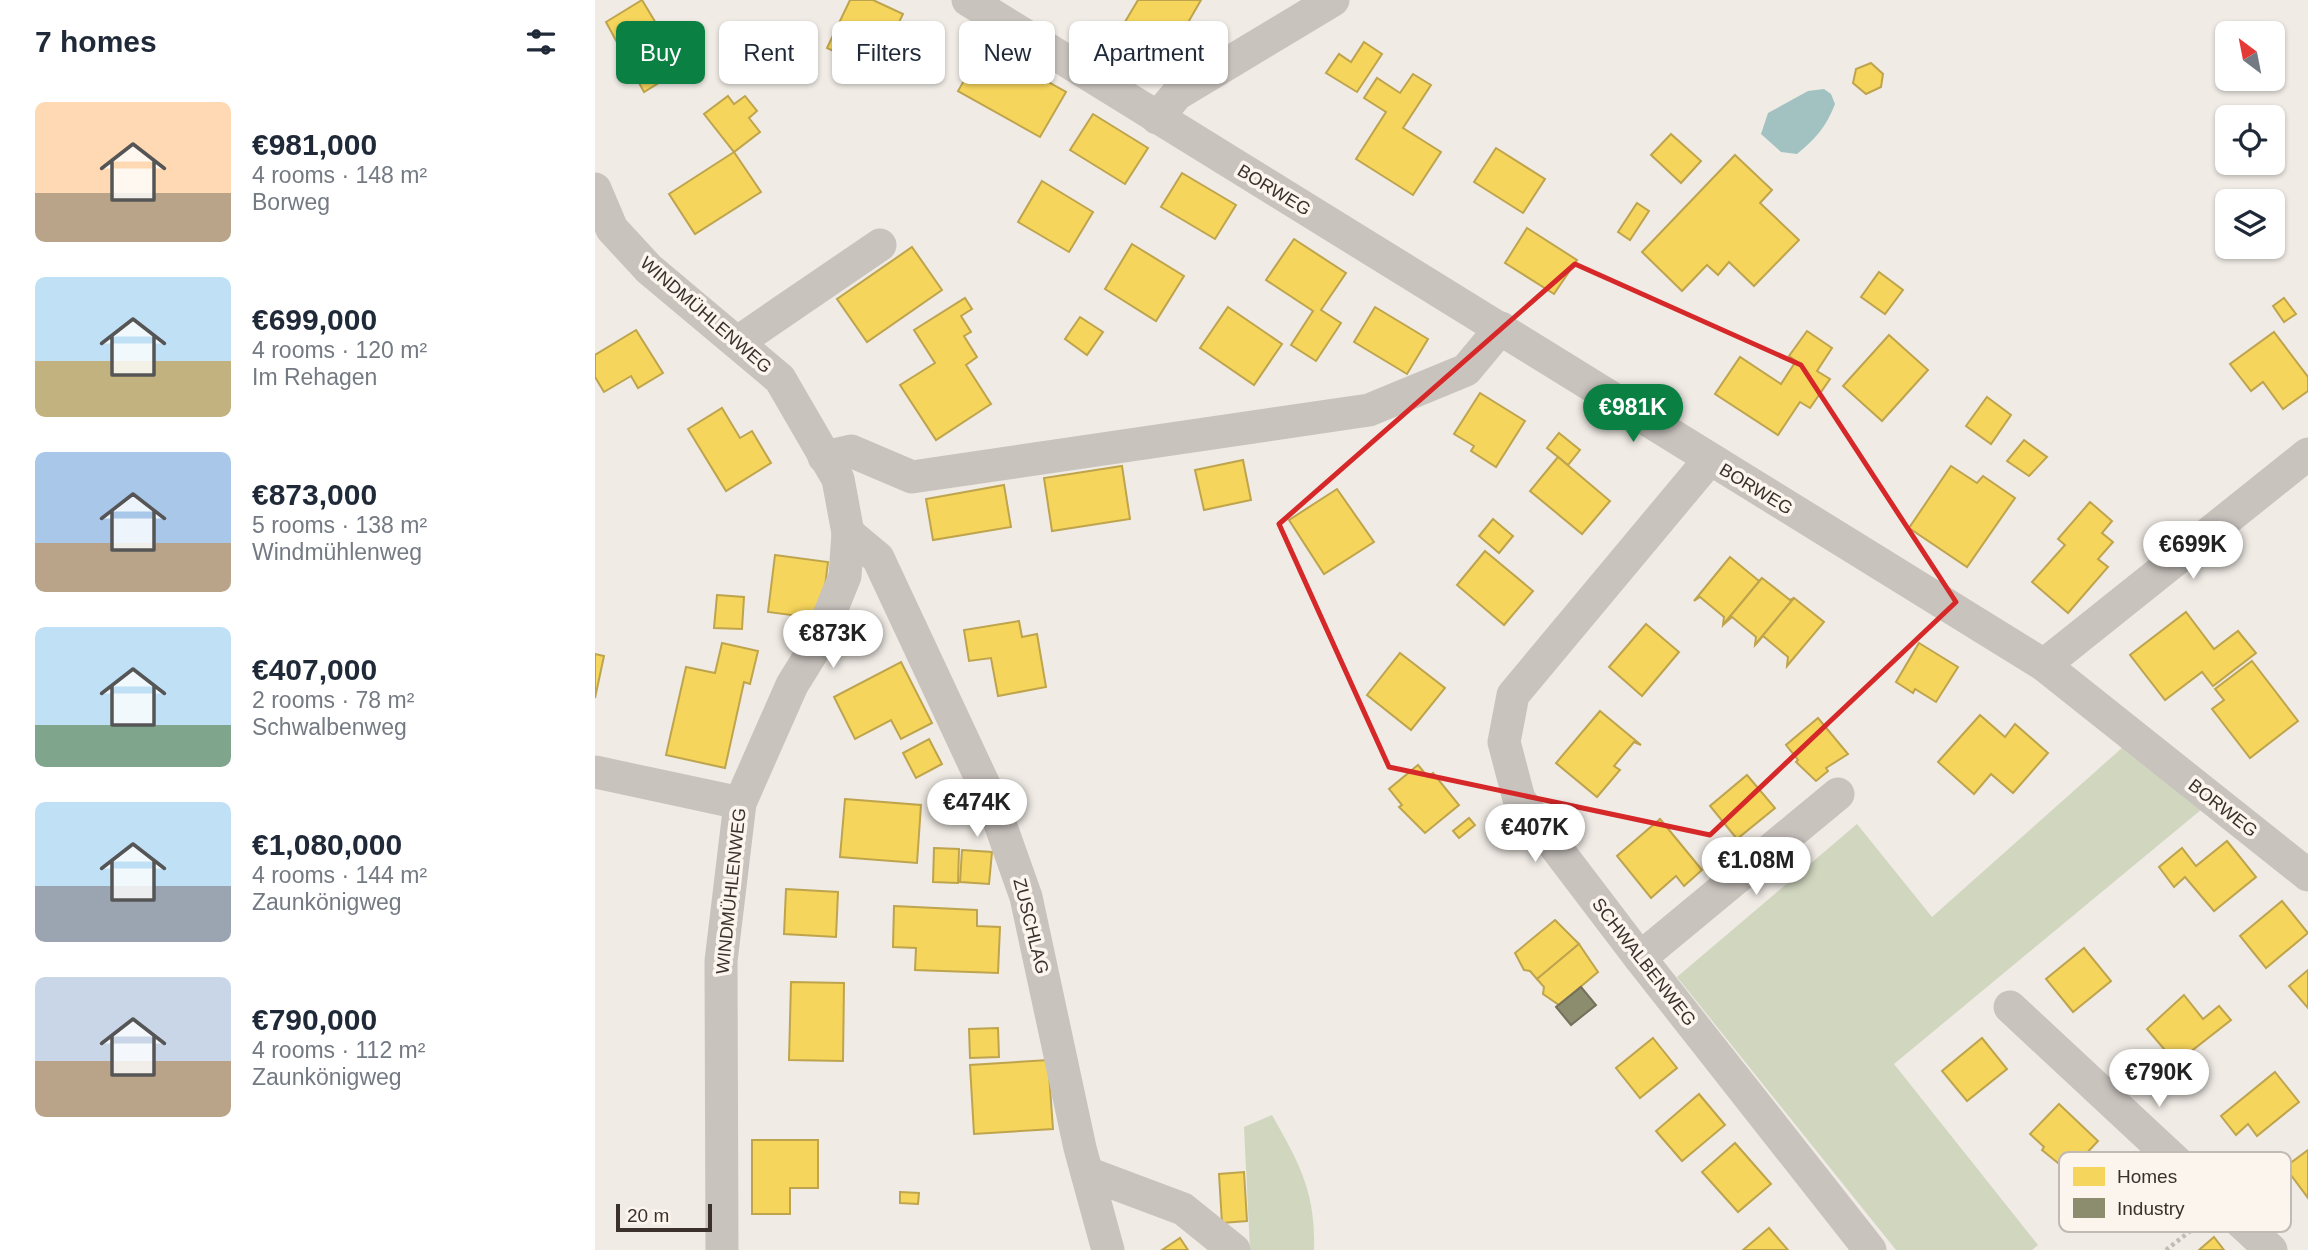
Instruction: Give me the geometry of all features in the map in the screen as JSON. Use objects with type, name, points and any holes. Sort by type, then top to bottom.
[{"type":"street","name":"BORWEG","points":[[968,0],[2044,665],[2308,875]]},
{"type":"street","points":[[1157,118],[1177,94],[1333,0]]},
{"type":"street","name":"WINDMÜHLENWEG","points":[[595,189],[612,229],[649,269],[780,379],[838,480],[848,533],[845,576],[818,643],[792,685],[740,803],[721,961],[722,1250]]},
{"type":"street","points":[[738,342],[880,245]]},
{"type":"street","points":[[824,457],[851,451],[912,477],[1369,410],[1465,370],[1501,328]]},
{"type":"street","points":[[2044,665],[2308,454]]},
{"type":"street","name":"SCHWALBENWEG","points":[[1709,460],[1513,695],[1504,742],[1519,799],[1640,958],[1870,1250]]},
{"type":"street","name":"ZUSCHLAG","points":[[848,533],[878,558],[993,804],[1026,897],[1084,1160],[1108,1250]]},
{"type":"street","points":[[595,772],[740,803]]},
{"type":"street","points":[[1640,958],[1838,794]]},
{"type":"street","points":[[2010,1007],[2166,1152]]},
{"type":"street","points":[[1084,1160],[1183,1209],[1234,1250]]},
{"type":"street","points":[[2252,1232],[2271,1250]]},
{"type":"highlighted area","points":[[1575,264],[1801,365],[1956,602],[1710,835],[1389,767],[1279,524]]},
{"type":"green space","points":[[2123,747],[2202,809],[1894,1064],[2038,1245],[2032,1250],[1896,1250],[1677,977],[1857,824],[1932,917]]},
{"type":"green space","points":[[1272,1115],[1298,1164],[1309,1194],[1314,1250],[1250,1250],[1244,1127]]},
{"type":"water","points":[[1824,89],[1831,94],[1835,104],[1820,132],[1797,154],[1781,152],[1761,134],[1768,113],[1808,91]]},
{"type":"building: Homes","points":[[642,0],[655,21],[616,21],[616,40],[606,22]]},
{"type":"building: Homes","points":[[850,0],[873,0],[903,14],[900,21],[840,21]]},
{"type":"building: Homes","points":[[1138,0],[1201,0],[1189,21],[1126,21]]},
{"type":"building: Homes","points":[[832,38],[832,50],[827,48]]},
{"type":"building: Homes","points":[[1364,42],[1382,54],[1357,92],[1326,73],[1339,54],[1351,62]]},
{"type":"building: Homes","points":[[1871,63],[1883,74],[1881,87],[1866,94],[1853,83],[1856,69]]},
{"type":"building: Homes","points":[[1413,74],[1431,85],[1403,128],[1441,152],[1413,195],[1356,159],[1386,112],[1364,98],[1377,78],[1400,93]]},
{"type":"building: Homes","points":[[640,84],[657,84],[644,92]]},
{"type":"building: Homes","points":[[962,84],[1052,84],[1066,92],[1040,137],[958,91]]},
{"type":"building: Homes","points":[[728,96],[734,104],[745,96],[757,111],[749,118],[760,132],[734,152],[704,114]]},
{"type":"building: Homes","points":[[1093,114],[1148,148],[1125,184],[1070,150]]},
{"type":"building: Homes","points":[[1671,134],[1701,161],[1681,183],[1651,155]]},
{"type":"building: Homes","points":[[1496,148],[1545,179],[1523,213],[1474,182]]},
{"type":"building: Homes","points":[[734,152],[761,192],[695,234],[669,194]]},
{"type":"building: Homes","points":[[1735,155],[1772,190],[1760,203],[1799,240],[1754,286],[1729,262],[1718,275],[1707,265],[1682,291],[1642,252]]},
{"type":"building: Homes","points":[[1182,173],[1236,205],[1215,239],[1161,207]]},
{"type":"building: Homes","points":[[1042,181],[1093,212],[1069,252],[1018,222]]},
{"type":"building: Homes","points":[[1637,203],[1649,211],[1630,240],[1618,232]]},
{"type":"building: Homes","points":[[1527,228],[1577,260],[1554,294],[1505,263]]},
{"type":"building: Homes","points":[[1294,239],[1346,273],[1321,310],[1341,323],[1316,361],[1291,345],[1313,311],[1266,280]]},
{"type":"building: Homes","points":[[1132,244],[1184,276],[1156,321],[1105,289]]},
{"type":"building: Homes","points":[[912,247],[942,290],[867,342],[837,299]]},
{"type":"building: Homes","points":[[1879,272],[1903,290],[1885,314],[1861,297]]},
{"type":"building: Homes","points":[[965,298],[972,309],[961,316],[971,332],[964,336],[977,357],[966,365],[991,404],[936,440],[900,385],[935,363],[914,330]]},
{"type":"building: Homes","points":[[2284,298],[2296,314],[2284,322],[2273,306]]},
{"type":"building: Homes","points":[[1228,307],[1282,344],[1254,385],[1200,348]]},
{"type":"building: Homes","points":[[1375,307],[1428,339],[1407,374],[1354,342]]},
{"type":"building: Homes","points":[[1080,317],[1103,332],[1087,355],[1065,339]]},
{"type":"building: Homes","points":[[636,330],[663,373],[638,388],[631,376],[604,392],[595,377],[595,355]]},
{"type":"building: Homes","points":[[1807,331],[1832,348],[1817,371],[1830,379],[1810,408],[1800,402],[1778,435],[1715,394],[1740,357],[1781,384],[1796,361],[1789,356]]},
{"type":"building: Homes","points":[[2274,332],[2308,377],[2308,391],[2283,409],[2263,382],[2251,391],[2230,364]]},
{"type":"building: Homes","points":[[1889,335],[1928,370],[1882,421],[1843,386]]},
{"type":"building: Homes","points":[[1480,393],[1525,421],[1496,467],[1471,451],[1474,446],[1454,434]]},
{"type":"building: Homes","points":[[1987,397],[2011,415],[1991,444],[1966,426]]},
{"type":"building: Homes","points":[[722,408],[740,438],[752,431],[771,463],[726,491],[688,429]]},
{"type":"building: Homes","points":[[1559,433],[1580,450],[1568,465],[1547,448]]},
{"type":"building: Homes","points":[[2024,440],[2047,457],[2029,476],[2007,461]]},
{"type":"building: Homes","points":[[1558,457],[1610,501],[1582,534],[1530,491]]},
{"type":"building: Homes","points":[[1243,460],[1251,500],[1204,510],[1195,470]]},
{"type":"building: Homes","points":[[1122,466],[1130,519],[1052,531],[1044,478]]},
{"type":"building: Homes","points":[[1951,466],[1977,483],[1983,476],[2015,498],[1967,567],[1909,528]]},
{"type":"building: Homes","points":[[1004,485],[1011,527],[933,540],[926,499]]},
{"type":"building: Homes","points":[[1337,489],[1374,542],[1324,574],[1289,520]]},
{"type":"building: Homes","points":[[2090,502],[2112,521],[2102,533],[2113,542],[2098,559],[2108,567],[2068,613],[2032,582],[2065,545],[2058,539]]},
{"type":"building: Homes","points":[[1493,519],[1513,536],[1499,553],[1479,536]]},
{"type":"building: Homes","points":[[1485,551],[1533,591],[1504,625],[1457,585]]},
{"type":"building: Homes","points":[[775,555],[828,562],[821,619],[768,612]]},
{"type":"building: Homes","points":[[1730,557],[1759,581],[1762,578],[1723,625],[1724,617],[1700,597],[1694,601]]},
{"type":"building: Homes","points":[[1762,578],[1790,600],[1794,598],[1755,645],[1756,637],[1732,617],[1723,625]]},
{"type":"building: Homes","points":[[717,595],[744,597],[742,629],[714,628]]},
{"type":"building: Homes","points":[[1794,598],[1824,622],[1787,666],[1788,657],[1763,636],[1755,645]]},
{"type":"building: Homes","points":[[2186,612],[2214,649],[2238,631],[2256,653],[2213,686],[2202,672],[2165,700],[2130,655]]},
{"type":"building: Homes","points":[[1019,621],[1022,637],[1037,634],[1046,687],[998,696],[991,658],[969,661],[964,630]]},
{"type":"building: Homes","points":[[1646,624],[1679,652],[1642,696],[1609,667]]},
{"type":"building: Homes","points":[[722,643],[758,651],[750,684],[744,682],[725,768],[666,755],[686,667],[715,673]]},
{"type":"building: Homes","points":[[1919,643],[1958,667],[1936,702],[1915,689],[1913,693],[1896,682]]},
{"type":"building: Homes","points":[[1400,653],[1445,688],[1411,730],[1367,695]]},
{"type":"building: Homes","points":[[595,654],[604,656],[595,698]]},
{"type":"building: Homes","points":[[2252,661],[2298,721],[2250,758],[2212,709],[2224,700],[2215,689]]},
{"type":"building: Homes","points":[[901,662],[932,723],[901,739],[891,720],[855,739],[834,697]]},
{"type":"building: Homes","points":[[1600,711],[1641,745],[1634,742],[1614,766],[1620,770],[1597,797],[1556,763]]},
{"type":"building: Homes","points":[[1980,715],[2005,737],[2015,724],[2048,753],[2013,793],[1991,774],[1974,794],[1938,762]]},
{"type":"building: Homes","points":[[1818,718],[1848,754],[1826,768],[1828,771],[1816,781],[1796,762],[1798,760],[1786,745]]},
{"type":"building: Homes","points":[[929,739],[942,764],[916,778],[903,753]]},
{"type":"building: Homes","points":[[1418,765],[1428,777],[1433,773],[1459,805],[1425,833],[1399,807],[1402,805],[1389,789]]},
{"type":"building: Homes","points":[[1747,775],[1775,808],[1737,839],[1710,806]]},
{"type":"building: Homes","points":[[845,799],[921,805],[917,863],[840,857]]},
{"type":"building: Homes","points":[[1469,818],[1475,825],[1459,838],[1453,831]]},
{"type":"building: Homes","points":[[1660,819],[1702,870],[1684,886],[1676,876],[1651,898],[1617,856]]},
{"type":"building: Homes","points":[[2227,841],[2256,877],[2214,911],[2185,877],[2174,887],[2159,867],[2182,848],[2196,866]]},
{"type":"building: Homes","points":[[934,848],[959,849],[958,883],[933,882]]},
{"type":"building: Homes","points":[[962,850],[992,852],[989,884],[960,882]]},
{"type":"building: Homes","points":[[786,889],[838,892],[836,937],[784,934]]},
{"type":"building: Homes","points":[[2282,901],[2308,933],[2266,968],[2240,936]]},
{"type":"building: Homes","points":[[894,906],[977,910],[977,926],[1000,927],[998,973],[915,970],[916,948],[893,947]]},
{"type":"building: Homes","points":[[1555,920],[1579,944],[1537,979],[1530,971],[1524,970],[1515,953]]},
{"type":"building: Homes","points":[[1579,944],[1598,972],[1559,1005],[1543,994],[1544,987],[1537,979]]},
{"type":"building: Homes","points":[[2084,948],[2111,981],[2073,1012],[2046,979]]},
{"type":"building: Homes","points":[[2308,970],[2308,1008],[2289,986]]},
{"type":"building: Homes","points":[[791,982],[844,983],[843,1061],[789,1060]]},
{"type":"building: Homes","points":[[2184,995],[2203,1019],[2219,1006],[2231,1020],[2176,1063],[2147,1029]]},
{"type":"building: Homes","points":[[998,1028],[999,1057],[970,1058],[969,1029]]},
{"type":"building: Homes","points":[[1653,1038],[1677,1068],[1640,1098],[1616,1068]]},
{"type":"building: Homes","points":[[1982,1038],[2007,1069],[1967,1101],[1942,1071]]},
{"type":"building: Homes","points":[[1048,1060],[1053,1129],[974,1134],[970,1065]]},
{"type":"building: Homes","points":[[2275,1072],[2299,1102],[2257,1136],[2248,1124],[2236,1135],[2221,1116]]},
{"type":"building: Homes","points":[[1699,1094],[1725,1125],[1682,1161],[1656,1131]]},
{"type":"building: Homes","points":[[2059,1104],[2098,1141],[2088,1152],[2059,1152],[2059,1164],[2042,1150],[2044,1147],[2030,1134]]},
{"type":"building: Homes","points":[[752,1140],[818,1140],[818,1188],[790,1188],[790,1214],[752,1214]]},
{"type":"building: Homes","points":[[1735,1143],[1771,1184],[1738,1212],[1702,1172]]},
{"type":"building: Homes","points":[[2308,1150],[2308,1198],[2291,1175],[2291,1163]]},
{"type":"building: Homes","points":[[1244,1172],[1247,1221],[1222,1223],[1219,1174]]},
{"type":"building: Homes","points":[[900,1192],[919,1193],[918,1204],[900,1203]]},
{"type":"building: Homes","points":[[1769,1228],[1788,1250],[1743,1250]]},
{"type":"building: Homes","points":[[2214,1237],[2224,1250],[2199,1250]]},
{"type":"building: Homes","points":[[1180,1238],[1188,1250],[1162,1250]]},
{"type":"building: Industry","points":[[1581,987],[1596,1005],[1571,1025],[1556,1007]]}]
